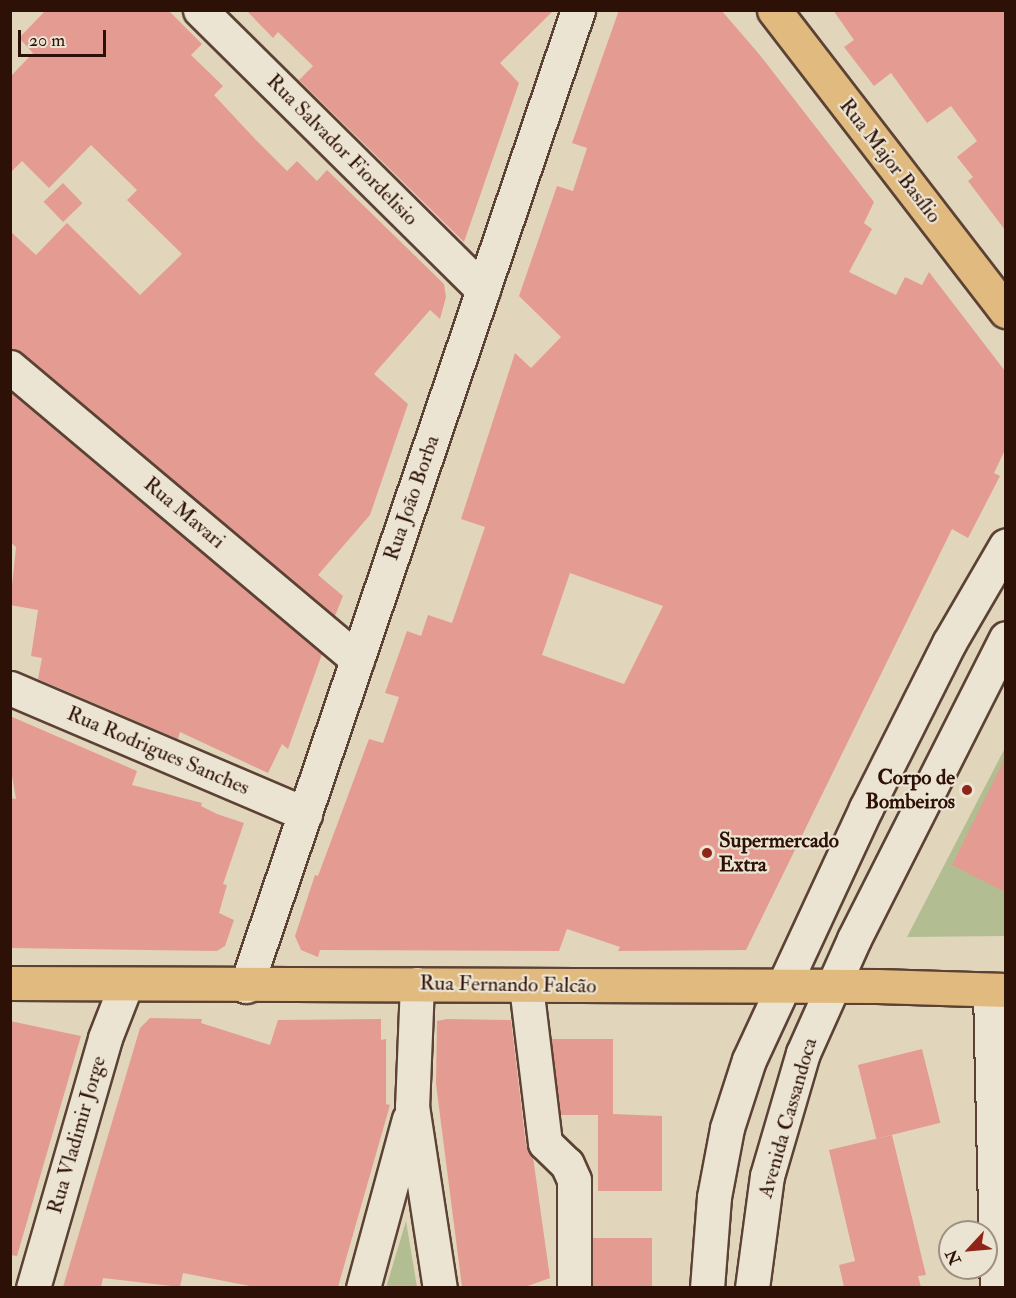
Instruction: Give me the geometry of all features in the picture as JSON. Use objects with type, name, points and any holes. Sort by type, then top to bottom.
[{"type":"main road","name":"Rua Major Basílio","points":[[774,10],[1005,311]]},
{"type":"main road","name":"Rua Fernando Falcão","points":[[10,982],[246,986],[417,984],[998,990]]},
{"type":"street","name":"Rua Salvador Fiordelisio","points":[[200,10],[483,290]]},
{"type":"street","name":"Rua João Borba","points":[[246,986],[578,10]]},
{"type":"street","name":"Rua Mavari","points":[[10,368],[357,659]]},
{"type":"street","points":[[707,1287],[714,1197],[727,1128],[748,1060],[866,808],[949,643],[1005,545]]},
{"type":"street","name":"Avenida Cassandoca","points":[[752,1287],[767,1176],[803,1053],[831,987],[1005,638]]},
{"type":"street","name":"Rua Rodrigues Sanches","points":[[10,688],[305,814]]},
{"type":"street","points":[[900,742],[943,763]]},
{"type":"street","points":[[866,808],[910,826]]},
{"type":"street","name":"Rua Vladimir Jorge","points":[[33,1287],[105,1038],[126,984]]},
{"type":"street","points":[[417,984],[412,1106],[440,1287]]},
{"type":"street","points":[[526,986],[545,1143],[567,1164],[574,1180],[574,1287]]},
{"type":"street","points":[[997,1287],[998,990]]},
{"type":"street","points":[[363,1287],[412,1106]]},
{"type":"green space","points":[[1005,748],[1005,936],[907,937],[922,908]]},
{"type":"green space","points":[[406,1221],[417,1287],[386,1287],[388,1281]]},
{"type":"building","points":[[46,10],[168,10],[202,44],[191,55],[223,86],[214,95],[287,171],[297,161],[317,181],[327,170],[444,284],[446,297],[440,319],[430,310],[374,374],[408,404],[370,515],[318,575],[343,596],[335,616],[22,353],[10,349],[10,231],[36,255],[67,223],[140,295],[182,254],[127,200],[137,190],[91,145],[49,188],[22,161],[10,173],[10,77],[33,53],[19,38]]},
{"type":"building","points":[[246,10],[554,10],[500,63],[519,83],[464,242],[299,80],[313,66],[278,32],[273,38]]},
{"type":"building","points":[[619,10],[721,10],[759,54],[874,202],[864,223],[872,229],[849,272],[896,295],[905,277],[922,285],[929,272],[1005,371],[1005,450],[994,473],[1000,476],[968,538],[952,529],[746,950],[618,951],[620,947],[567,929],[559,951],[320,950],[318,957],[301,950],[295,936],[315,875],[318,876],[369,739],[383,743],[399,697],[385,693],[407,631],[421,636],[428,615],[452,623],[485,527],[461,519],[515,353],[531,368],[561,337],[519,296],[557,186],[573,191],[587,148],[572,143]],"holes":[[[570,573],[663,606],[624,684],[542,655]]]},
{"type":"building","points":[[833,10],[1005,10],[1005,230],[968,181],[973,177],[957,157],[977,141],[951,106],[927,123],[891,73],[874,86],[844,47],[854,40]]},
{"type":"building","points":[[63,183],[82,203],[63,222],[44,202]]},
{"type":"building","points":[[10,392],[322,654],[288,749],[282,744],[268,773],[180,732],[178,739],[38,679],[42,658],[31,656],[38,610],[10,605],[16,547],[10,542]]},
{"type":"building","points":[[10,716],[137,771],[132,785],[202,803],[201,806],[217,814],[244,823],[223,884],[227,885],[219,913],[234,920],[225,946],[217,951],[10,948],[10,798],[16,799],[10,764]]},
{"type":"building","points":[[1005,758],[1005,892],[952,865]]},
{"type":"building","points":[[150,1018],[202,1019],[201,1023],[270,1045],[278,1020],[381,1019],[381,1040],[386,1039],[386,1104],[390,1105],[338,1287],[255,1287],[183,1273],[180,1287],[103,1278],[101,1287],[63,1287],[140,1028]]},
{"type":"building","points":[[447,1019],[511,1020],[526,1145],[533,1157],[550,1278],[525,1287],[462,1287],[436,1084],[437,1021]]},
{"type":"building","points":[[10,1021],[81,1036],[17,1256],[10,1255]]},
{"type":"building","points":[[551,1039],[613,1039],[613,1114],[662,1116],[662,1191],[598,1191],[598,1115],[560,1115]]},
{"type":"building","points":[[922,1049],[940,1123],[876,1139],[858,1065]]},
{"type":"building","points":[[892,1135],[926,1275],[918,1276],[921,1287],[844,1287],[839,1265],[855,1261],[829,1150]]},
{"type":"building","points":[[593,1238],[652,1238],[652,1287],[593,1287]]},
{"type":"place","name":"Corpo de Bombeiros","points":[[967,790]]},
{"type":"place","name":"Supermercado Extra","points":[[707,853]]}]
